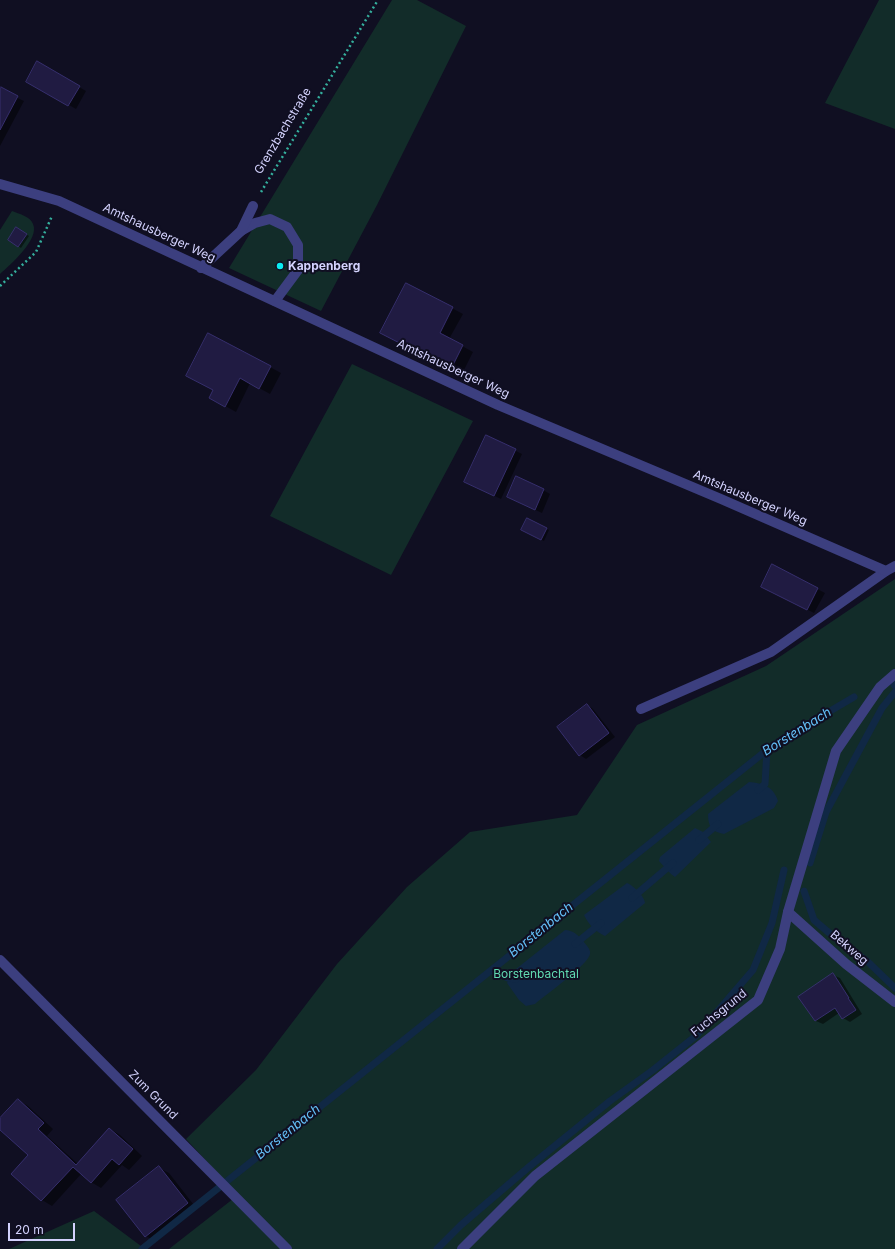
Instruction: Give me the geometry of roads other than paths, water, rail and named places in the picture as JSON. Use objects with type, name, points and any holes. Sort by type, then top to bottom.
[{"type":"street","name":"Amtshausberger Weg","points":[[0,184],[59,201],[498,405],[721,499],[886,572]]},
{"type":"street","points":[[241,232],[253,206]]},
{"type":"street","points":[[201,268],[241,232],[255,223],[270,219],[287,227],[298,245],[298,270],[275,301]]},
{"type":"street","points":[[641,709],[771,652],[895,566]]},
{"type":"street","name":"Fuchsgrund","points":[[462,1249],[535,1176],[758,1000],[780,949],[788,912],[836,751],[880,687],[895,674]]},
{"type":"street","name":"Bekweg","points":[[788,912],[846,964],[895,1002]]},
{"type":"street","name":"Zum Grund","points":[[0,960],[287,1249]]},
{"type":"water","points":[[749,782],[759,783],[774,792],[778,801],[774,808],[724,834],[716,832],[710,826],[708,814]]},
{"type":"water","points":[[695,828],[703,832],[711,842],[675,877],[659,861],[660,857]]},
{"type":"water","points":[[627,883],[638,892],[645,903],[605,936],[598,932],[588,922],[584,915]]},
{"type":"water","points":[[565,930],[575,933],[587,946],[590,954],[582,965],[535,1004],[526,1006],[519,1000],[507,983],[511,973]]},
{"type":"waterway","name":"Borstenbach","points":[[810,863],[826,812],[882,708],[895,692]]},
{"type":"waterway","name":"Borstenbach","points":[[142,1249],[767,750],[786,737],[854,697]]},
{"type":"waterway","points":[[758,790],[765,784],[767,750]]},
{"type":"waterway","points":[[699,840],[718,824]]},
{"type":"waterway","points":[[632,898],[673,863]]},
{"type":"waterway","name":"Borstenbach","points":[[437,1249],[461,1225],[530,1166],[610,1101],[653,1070],[697,1035],[753,970],[772,923],[784,870]]},
{"type":"waterway","points":[[804,891],[814,920],[834,937],[867,961],[895,988]]},
{"type":"waterway","points":[[575,944],[601,923]]},
{"type":"waterway","points":[[492,971],[508,978],[516,979]]},
{"type":"place","name":"Kappenberg","points":[[280,266]]},
{"type":"park label","name":"Borstenbachtal","points":[[536,974]]}]
